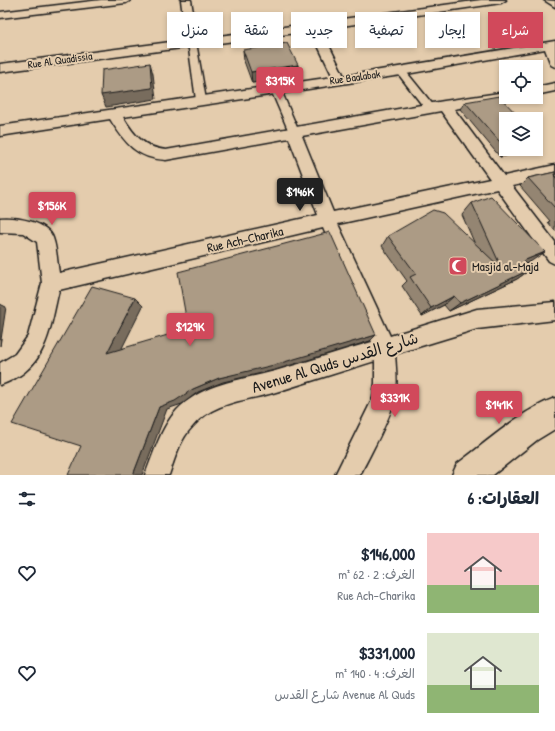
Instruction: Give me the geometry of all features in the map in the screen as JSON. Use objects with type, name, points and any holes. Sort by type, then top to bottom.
[{"type":"main road","points":[[468,475],[527,430],[555,412]]},
{"type":"street","points":[[0,15],[126,0]]},
{"type":"street","points":[[186,0],[188,12]]},
{"type":"street","name":"Rue Al Quadissia","points":[[347,21],[408,9],[500,0]]},
{"type":"street","points":[[548,0],[555,5]]},
{"type":"street","name":"Rue Al Quadissia","points":[[223,38],[291,30]]},
{"type":"street","name":"Rue Baalabak","points":[[0,131],[276,90],[552,44],[555,63]]},
{"type":"street","name":"Rue Al Quadissia","points":[[0,68],[167,45]]},
{"type":"street","points":[[193,48],[201,100]]},
{"type":"street","points":[[325,48],[340,79]]},
{"type":"street","points":[[401,70],[437,106],[555,256]]},
{"type":"street","points":[[543,90],[555,87]]},
{"type":"street","points":[[276,90],[328,220],[385,348],[386,383],[384,398],[347,475]]},
{"type":"street","points":[[114,114],[134,143],[146,153],[158,156],[437,106],[499,97]]},
{"type":"street","name":"Rue Ach–Charika","points":[[52,284],[406,202],[555,171]]},
{"type":"street","points":[[0,225],[23,225],[35,230],[45,239],[52,284],[37,341],[22,361],[6,372],[0,374]]},
{"type":"street","name":"Avenue Al Quds شارع القدس","points":[[157,475],[176,429],[186,416],[197,406],[222,396],[274,382],[477,318],[555,311]]},
{"type":"building","points":[[287,43],[298,65],[251,72],[243,50],[256,48],[283,48],[283,44]]},
{"type":"building","points":[[150,63],[152,88],[101,95],[102,70]]},
{"type":"building","points":[[499,96],[499,104],[507,104],[514,112],[499,112],[499,141],[465,102]]},
{"type":"building","points":[[555,172],[555,208],[528,178]]},
{"type":"building","name":"Masjid al-Majd","points":[[491,196],[545,252],[523,261],[531,269],[460,303],[454,296],[431,308],[410,277],[416,274],[388,236],[433,210],[443,213],[502,269],[472,203]]},
{"type":"building","points":[[330,232],[376,335],[274,365],[219,378],[193,389],[175,401],[159,407],[133,475],[68,475],[81,446],[12,424],[92,286],[135,298],[107,353],[188,329],[178,272]]},
{"type":"place","name":"Masjid al-Majd","points":[[458,266]]}]
